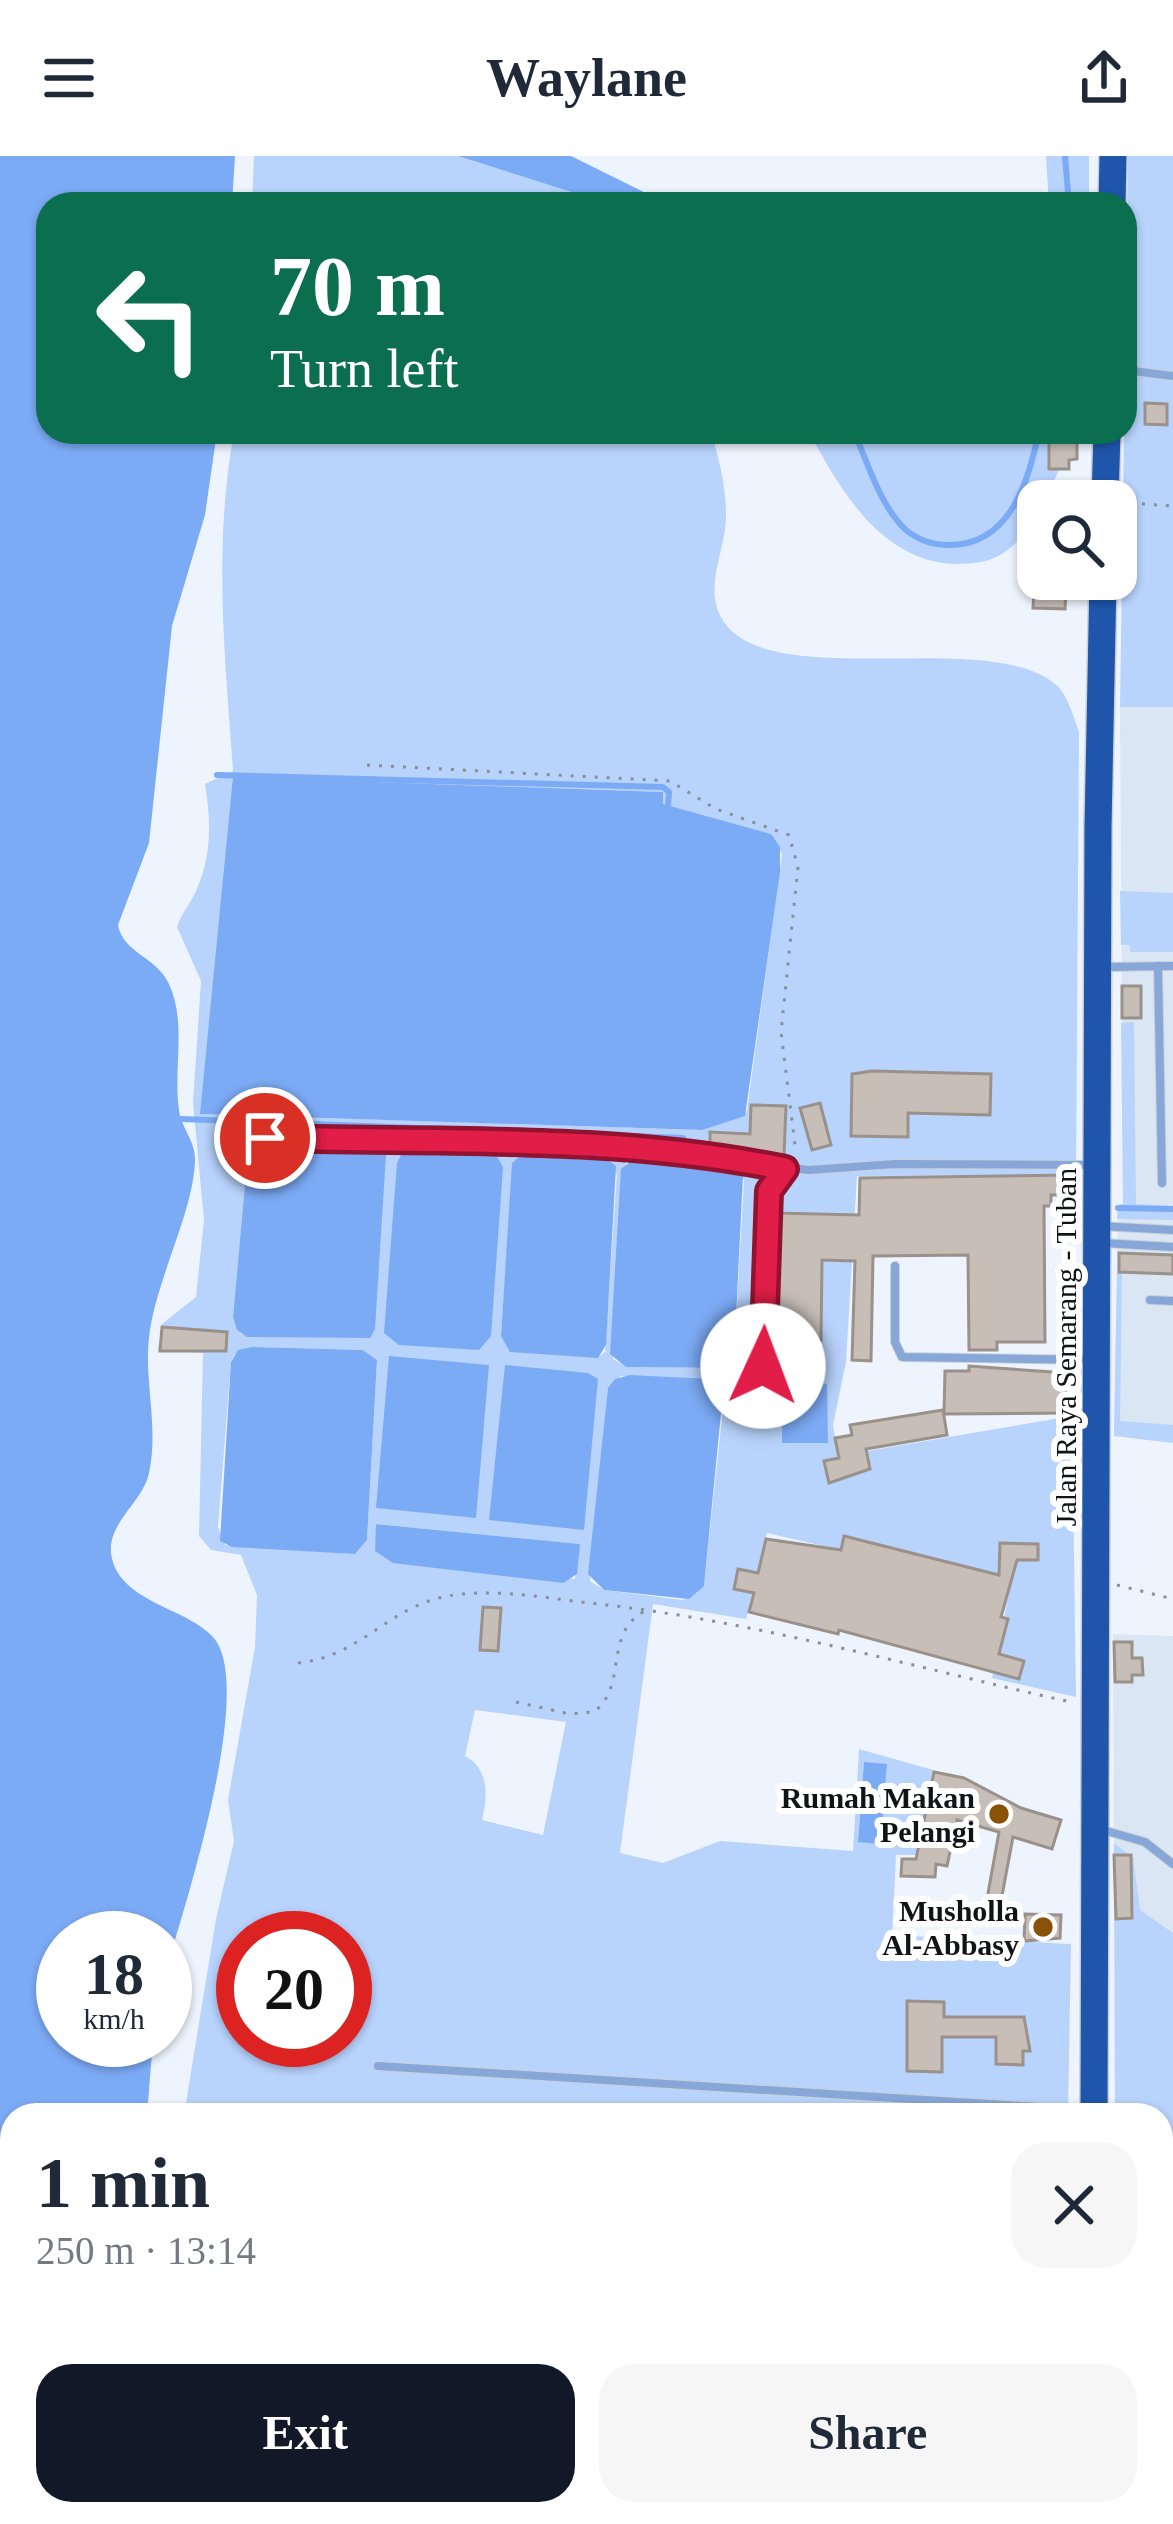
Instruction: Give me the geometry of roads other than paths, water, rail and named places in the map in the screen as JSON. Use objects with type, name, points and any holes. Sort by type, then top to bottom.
[{"type":"highway","points":[[1112,192],[1113,158]]},
{"type":"highway","points":[[1106,480],[1107,444]]},
{"type":"highway","name":"Jalan Raya Semarang - Tuban","points":[[1094,2103],[1103,600]]},
{"type":"lane","points":[[1137,372],[1173,376]]},
{"type":"lane","points":[[1159,966],[1162,1179],[1173,1174]]},
{"type":"lane","points":[[1097,967],[1173,966]]},
{"type":"lane","points":[[239,1145],[265,1138],[628,1149],[704,1154],[785,1169],[1099,1165]]},
{"type":"lane","points":[[763,1366],[769,1191],[785,1169]]},
{"type":"lane","points":[[1099,1234],[1173,1230]]},
{"type":"lane","points":[[1099,1234],[1173,1247]]},
{"type":"lane","points":[[895,1266],[895,1342],[902,1357],[1098,1360]]},
{"type":"lane","points":[[1150,1300],[1173,1301]]},
{"type":"lane","points":[[1096,1828],[1145,1842],[1173,1864]]},
{"type":"lane","points":[[378,2066],[942,2103]]},
{"type":"water","points":[[0,156],[235,156],[233,192],[36,192],[36,444],[215,444],[205,515],[172,626],[149,843],[118,925],[126,942],[164,975],[174,999],[179,1110],[195,1161],[188,1203],[149,1337],[153,1439],[149,1473],[115,1532],[111,1553],[126,1583],[213,1637],[224,1663],[227,1701],[222,1749],[183,1911],[36,1911],[36,2067],[151,2067],[148,2103],[0,2103]]},
{"type":"water","points":[[458,156],[571,156],[644,192],[571,192]]},
{"type":"water","points":[[233,777],[663,792],[663,804],[771,834],[780,847],[780,872],[745,1116],[702,1130],[200,1114]]},
{"type":"water","points":[[271,1143],[374,1147],[386,1154],[375,1329],[370,1338],[247,1337],[237,1330],[233,1317],[247,1162],[252,1149]]},
{"type":"water","points":[[403,1151],[494,1151],[503,1167],[491,1336],[479,1350],[399,1345],[384,1333],[397,1163]]},
{"type":"water","points":[[526,1151],[602,1156],[616,1166],[606,1345],[598,1358],[510,1352],[501,1336],[512,1163]]},
{"type":"water","points":[[635,1158],[737,1164],[743,1175],[734,1358],[727,1368],[626,1367],[610,1354],[621,1169]]},
{"type":"water","points":[[238,1350],[363,1350],[377,1360],[367,1540],[355,1554],[232,1547],[220,1541],[231,1362]]},
{"type":"water","points":[[389,1356],[489,1365],[476,1518],[376,1508]]},
{"type":"water","points":[[505,1365],[588,1373],[598,1379],[584,1530],[489,1520]]},
{"type":"water","points":[[630,1375],[709,1379],[723,1393],[704,1586],[689,1599],[604,1590],[588,1574],[608,1388],[615,1379]]},
{"type":"water","points":[[782,1383],[827,1384],[828,1443],[782,1443]]},
{"type":"water","points":[[376,1524],[580,1544],[577,1574],[563,1583],[393,1563],[375,1551]]},
{"type":"water","points":[[864,1762],[887,1764],[881,1844],[858,1842]]},
{"type":"waterway","points":[[1065,156],[1068,192]]},
{"type":"waterway","points":[[859,444],[897,520],[921,539],[949,545],[970,542],[1002,522],[1022,489],[1036,444]]},
{"type":"waterway","points":[[217,775],[663,787],[669,792],[668,806]]},
{"type":"waterway","points":[[181,1119],[683,1138]]},
{"type":"waterway","points":[[1118,1208],[1173,1209]]},
{"type":"place","name":"Rumah Makan Pelangi","points":[[999,1814]]},
{"type":"place","name":"Musholla Al-Abbasy","points":[[1043,1927]]}]
